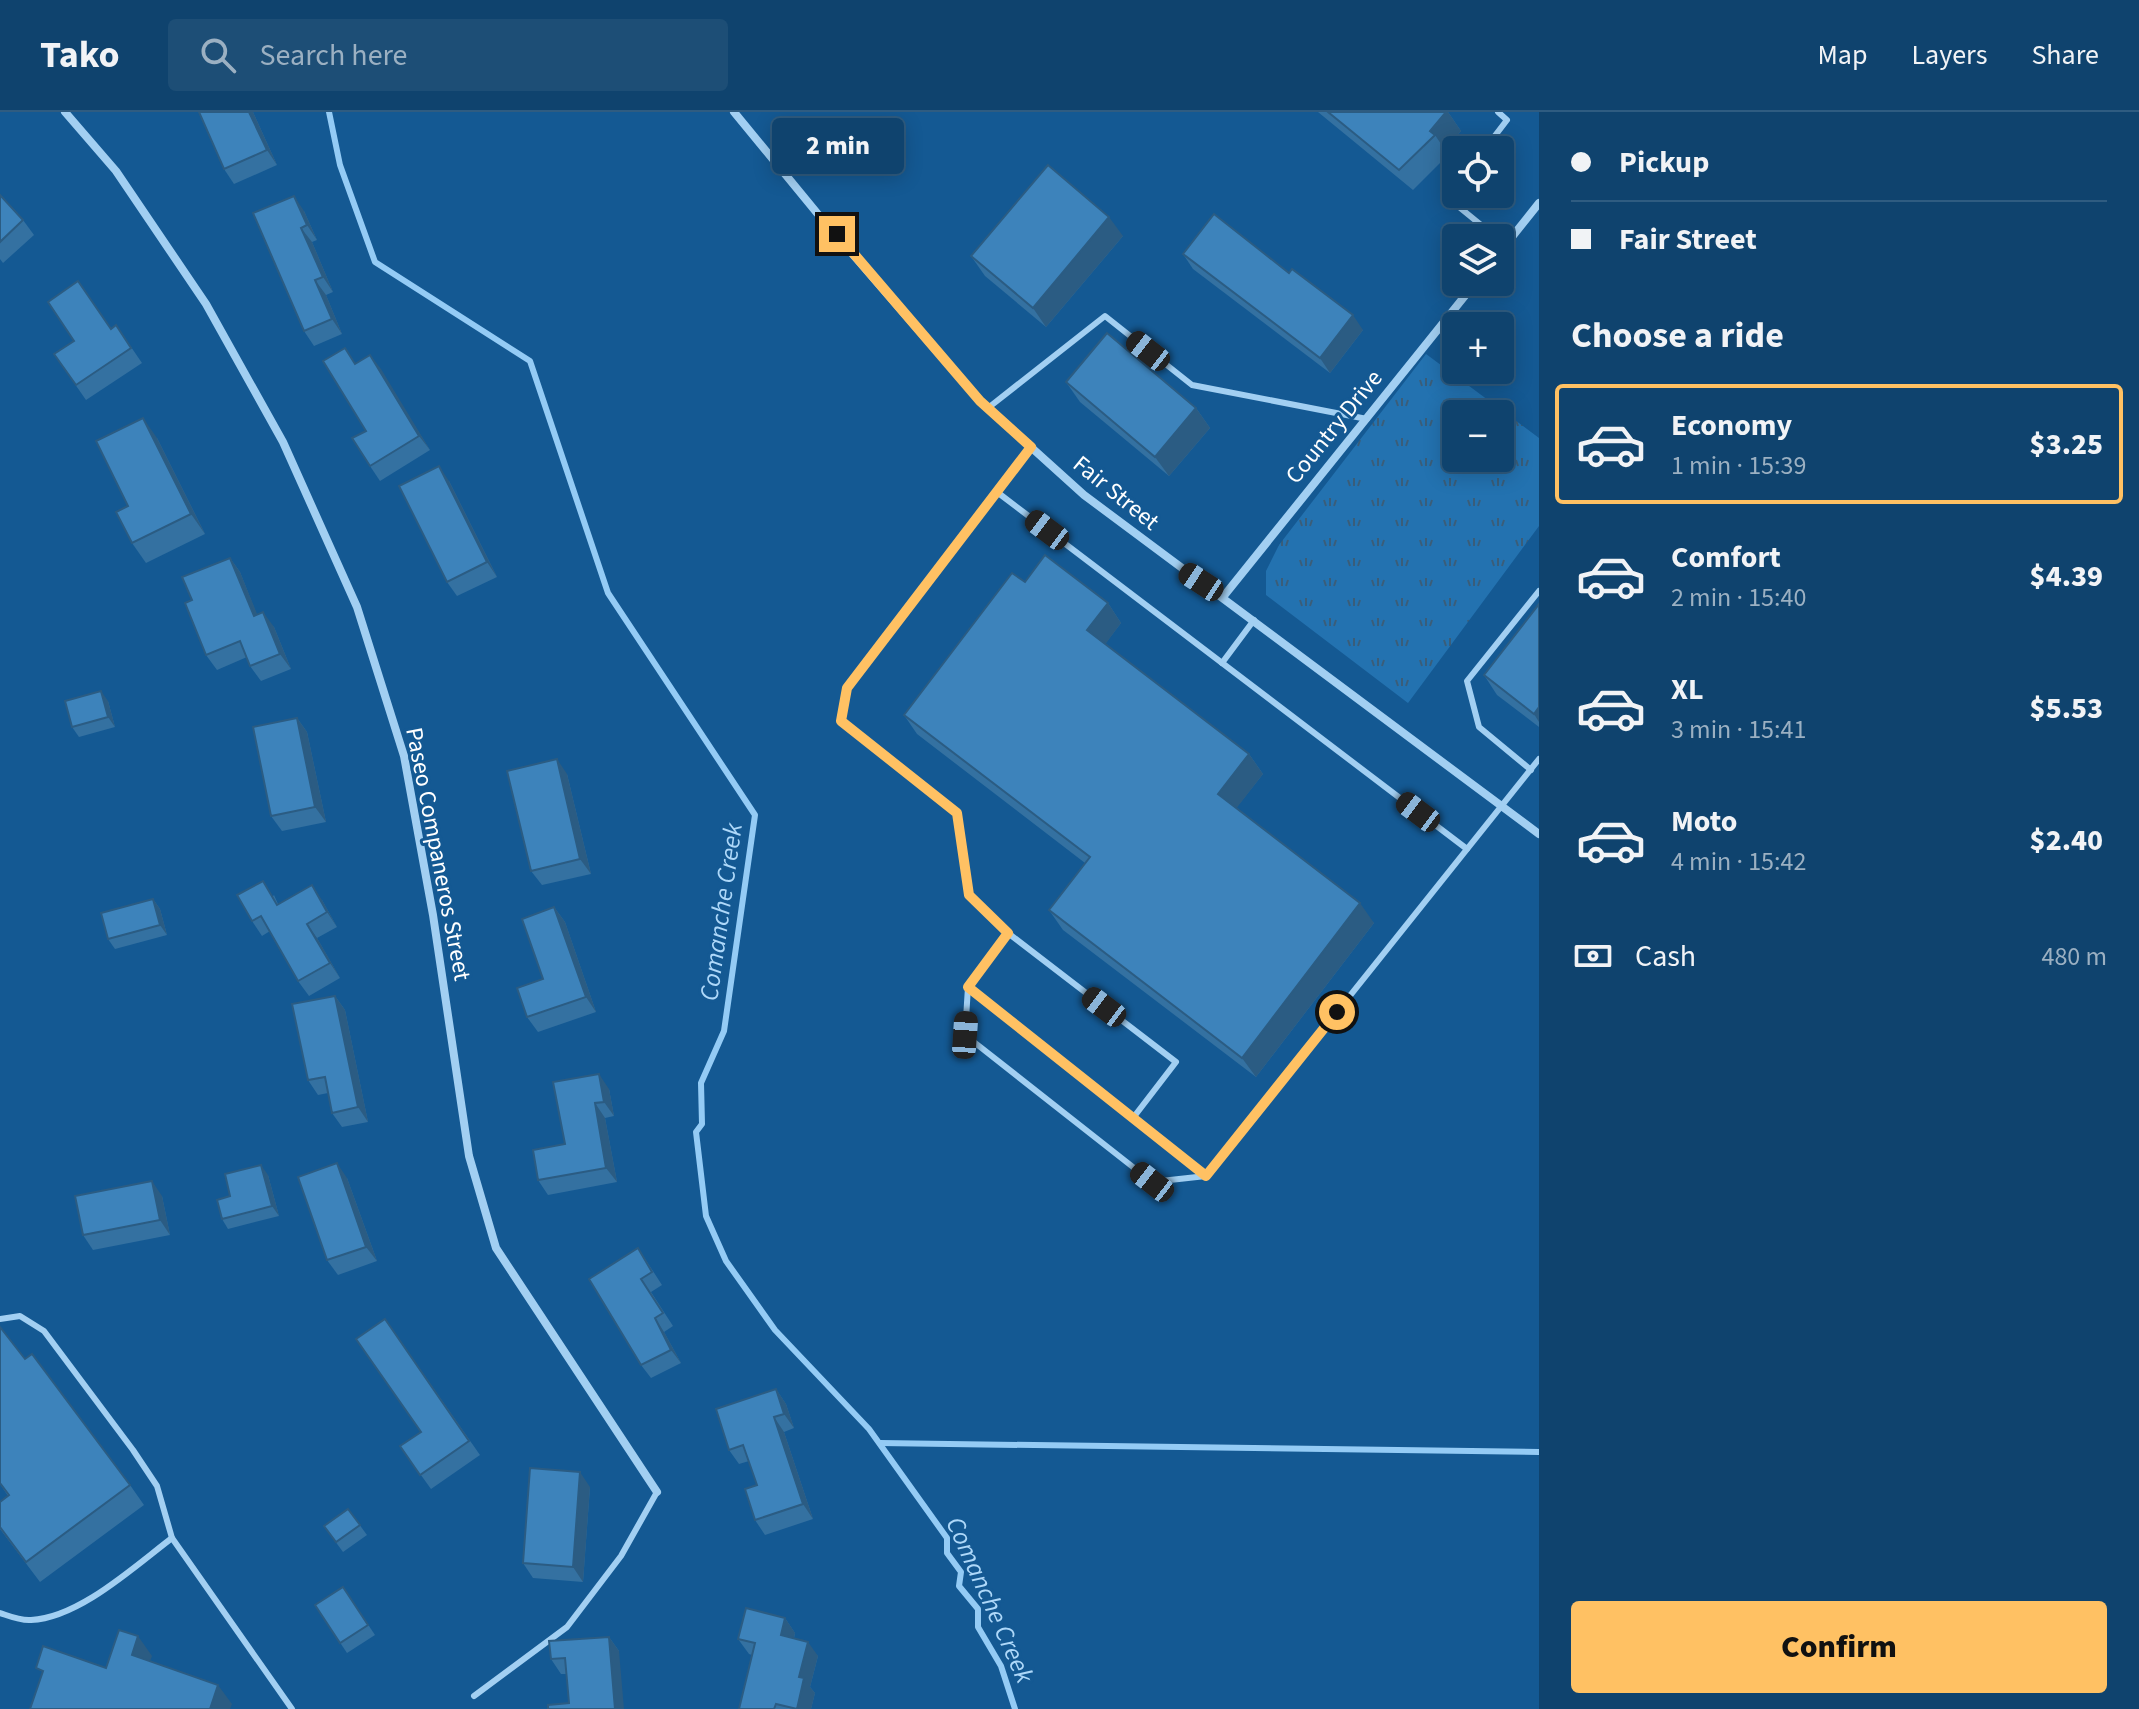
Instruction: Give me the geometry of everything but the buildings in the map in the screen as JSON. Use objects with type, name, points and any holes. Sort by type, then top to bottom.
[{"type":"street","name":"Paseo Companeros Street","points":[[65,112],[116,171],[206,304],[283,442],[357,607],[404,756],[433,915],[469,1156],[496,1248],[657,1492]]},
{"type":"street","name":"Fair Street","points":[[734,112],[817,213],[988,408],[1084,495],[1539,834]]},
{"type":"street","points":[[1514,230],[1539,203]]},
{"type":"street","name":"Country Drive","points":[[1223,597],[1465,296]]},
{"type":"lane","points":[[1494,136],[1508,116],[1498,112]]},
{"type":"lane","points":[[1460,208],[1478,224]]},
{"type":"lane","points":[[988,408],[1105,316],[1192,385],[1367,419]]},
{"type":"lane","points":[[1031,447],[847,688],[841,721],[957,813],[969,895],[1008,933],[1176,1062],[1133,1118]]},
{"type":"lane","points":[[997,492],[1467,849]]},
{"type":"lane","points":[[1531,770],[1479,727],[1467,681],[1539,591]]},
{"type":"lane","points":[[1222,663],[1254,620]]},
{"type":"lane","points":[[1008,933],[968,987],[965,1035],[1152,1182],[1206,1176],[1539,759]]},
{"type":"lane","points":[[968,987],[1206,1176]]},
{"type":"lane","points":[[0,1319],[20,1316],[44,1331],[157,1486],[172,1538],[292,1709]]},
{"type":"lane","points":[[474,1696],[567,1627],[621,1556],[657,1492]]},
{"type":"lane","points":[[0,1613],[29,1620],[57,1614],[98,1594],[172,1538]]},
{"type":"green space","points":[[1426,354],[1442,366],[1442,384],[1466,384],[1488,400],[1442,400],[1442,472],[1514,472],[1514,419],[1539,438],[1539,526],[1408,703],[1266,595],[1266,571],[1279,545]]},
{"type":"waterway","name":"Comanche Creek","points":[[329,112],[340,165],[375,262],[530,361],[608,593],[755,815],[724,1031],[701,1083],[702,1124],[696,1132],[706,1216],[726,1261],[775,1330],[869,1429],[947,1538],[947,1553],[961,1572],[959,1586],[978,1609],[978,1627],[1001,1666],[1015,1709]]},
{"type":"waterway","points":[[880,1443],[1539,1452]]},
{"type":"route","points":[[837,234],[980,401],[1031,447],[847,688],[841,721],[957,813],[969,895],[1008,933],[968,987],[1206,1176],[1337,1012]]}]
